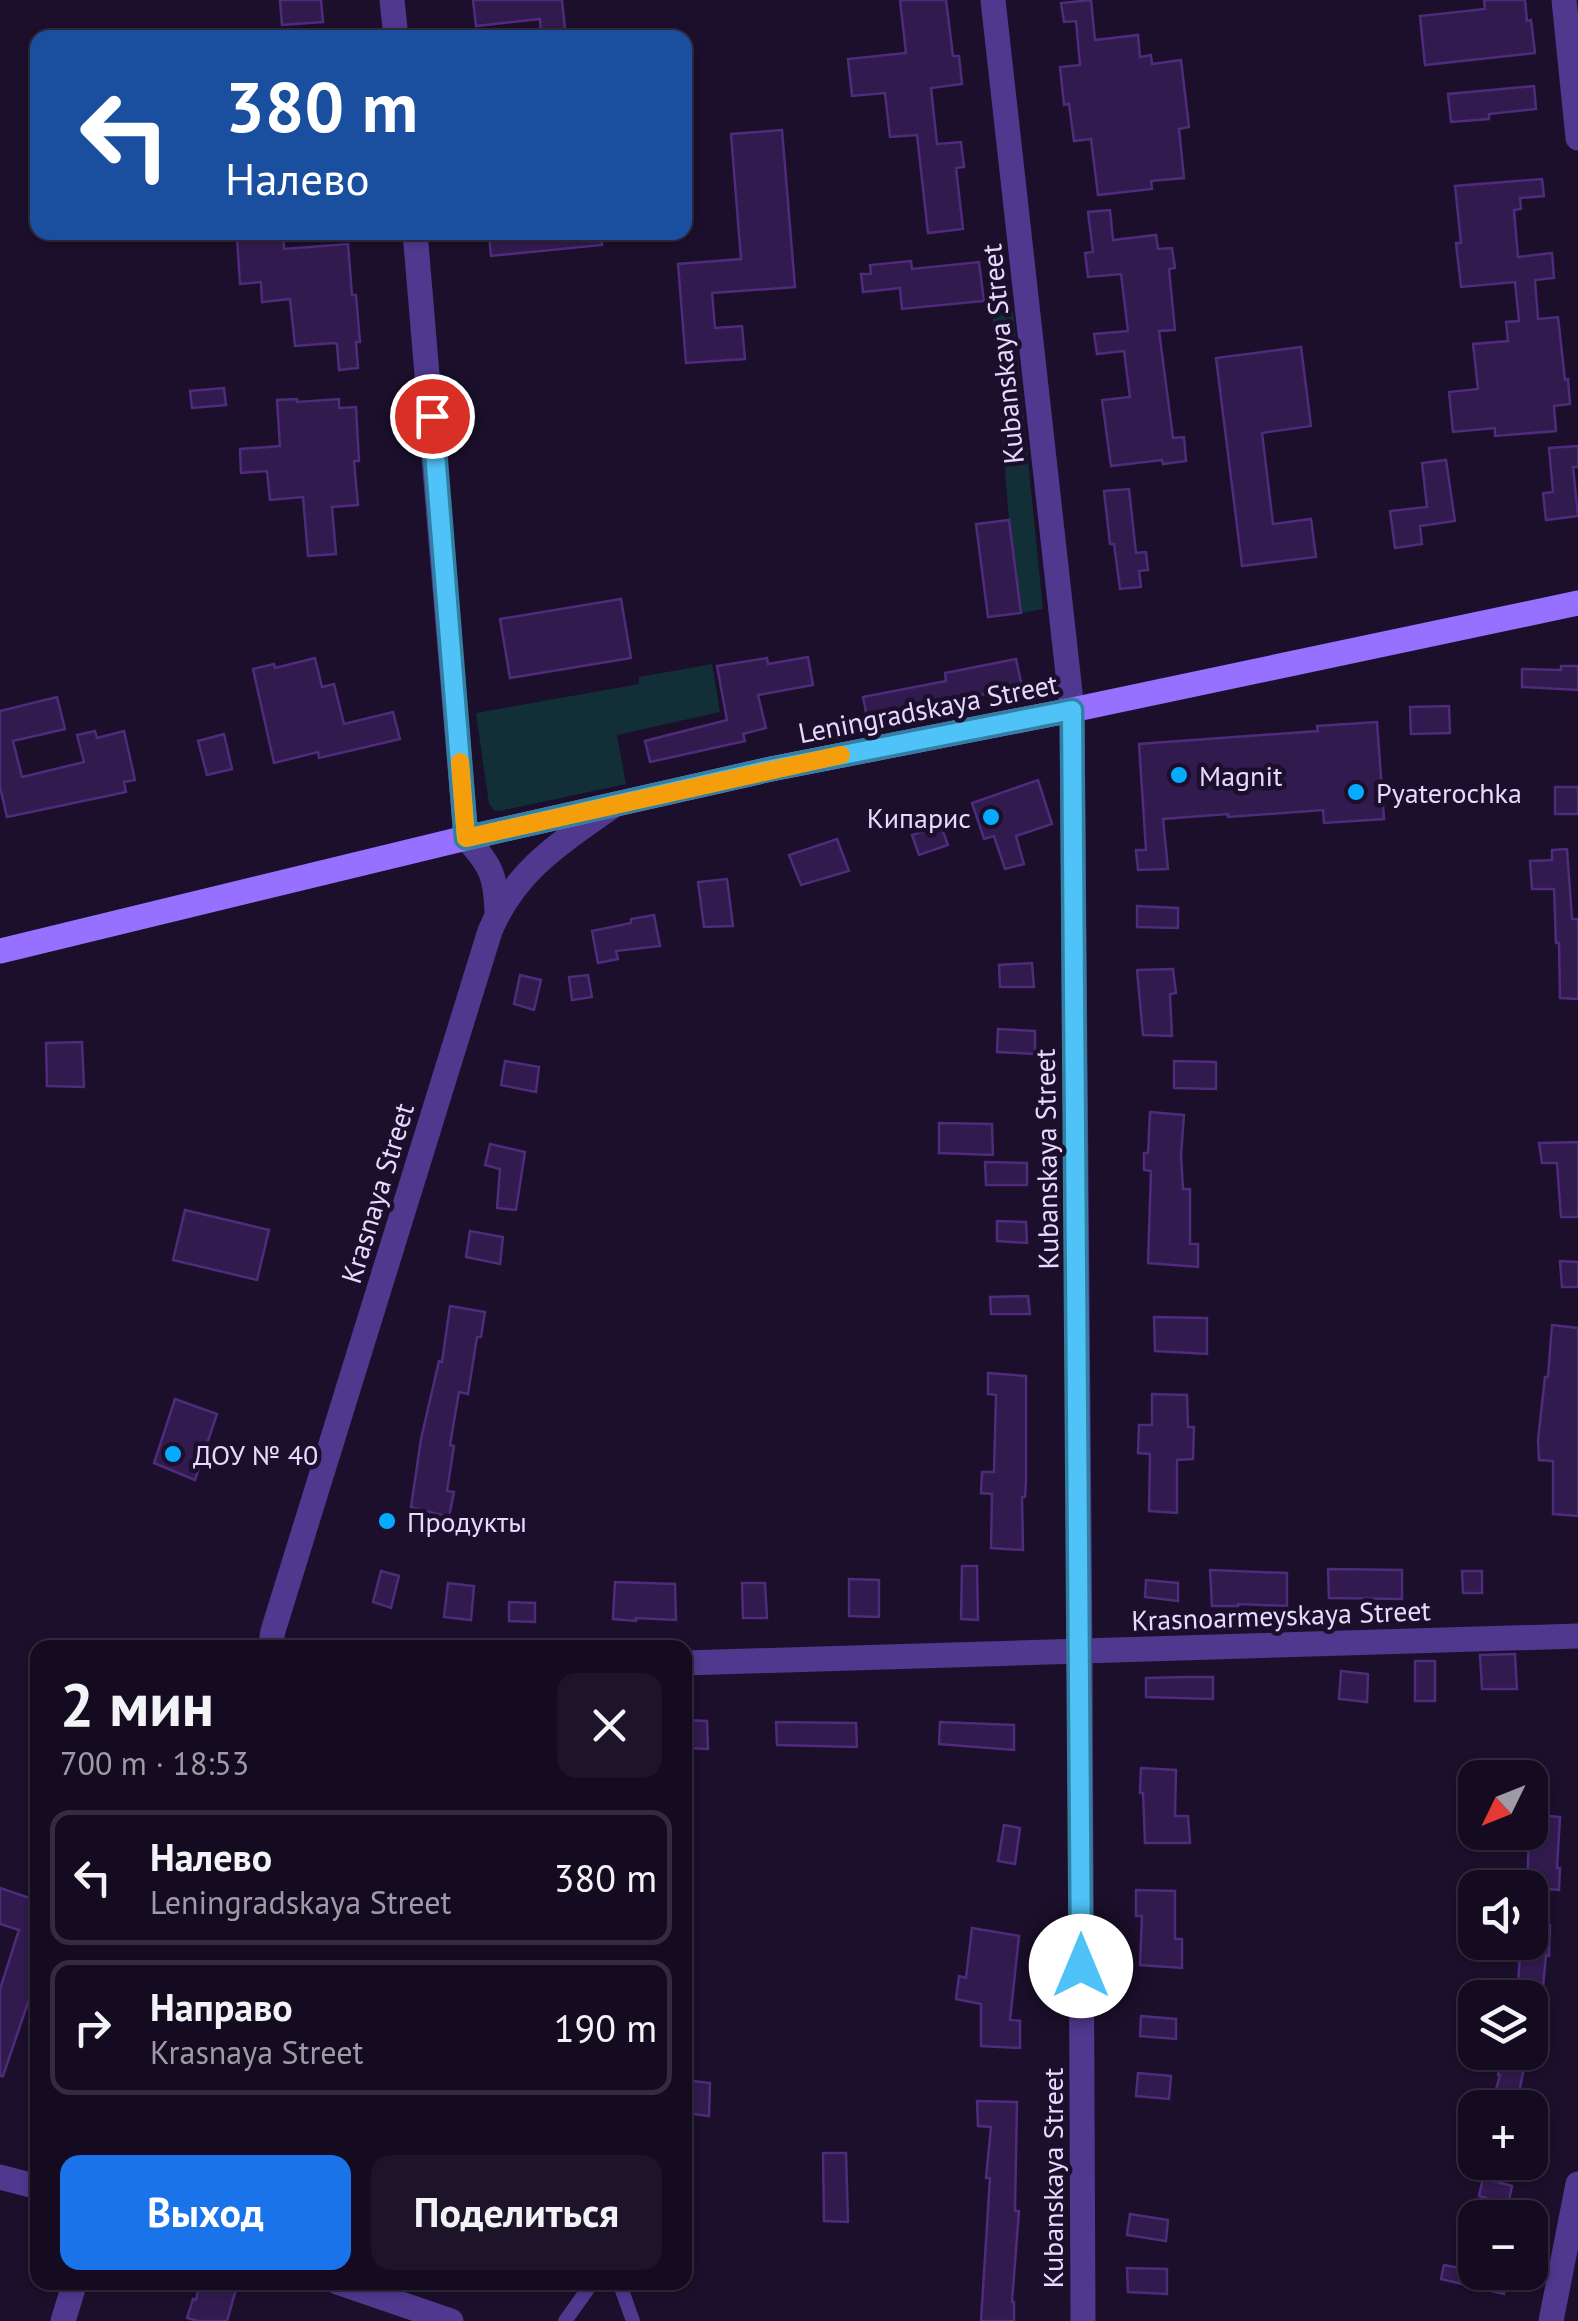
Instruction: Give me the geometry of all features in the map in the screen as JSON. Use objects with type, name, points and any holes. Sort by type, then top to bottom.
[{"type":"main road","name":"Leningradskaya Street","points":[[0,950],[771,769],[1578,603]]},
{"type":"street","points":[[392,0],[395,30]]},
{"type":"street","name":"Kubanskaya Street","points":[[993,0],[1072,710],[1082,2321]]},
{"type":"street","points":[[1564,0],[1578,138]]},
{"type":"street","points":[[417,240],[466,838],[490,867],[496,885],[497,913]]},
{"type":"street","name":"Krasnaya Street","points":[[272,1640],[497,913],[530,868],[615,804]]},
{"type":"street","name":"Krasnoarmeyskaya Street","points":[[692,1663],[1578,1636]]},
{"type":"street","points":[[0,2177],[30,2185]]},
{"type":"street","points":[[1551,2321],[1578,2184]]},
{"type":"street","points":[[63,2321],[73,2290]]},
{"type":"street","points":[[360,2290],[451,2321]]},
{"type":"lane","points":[[565,2321],[587,2290]]},
{"type":"lane","points":[[622,2290],[633,2321]]},
{"type":"shaded area","points":[[1013,310],[1043,609],[1021,613],[1009,520],[992,311]]},
{"type":"shaded area","points":[[712,664],[720,712],[617,735],[626,784],[500,811],[489,804],[476,713],[639,684],[639,677]]},
{"type":"building","points":[[280,0],[321,0],[323,22],[282,25]]},
{"type":"building","points":[[473,0],[562,0],[565,30],[541,30],[540,19],[476,26]]},
{"type":"building","points":[[900,0],[946,0],[953,56],[959,56],[962,84],[931,88],[937,144],[961,142],[964,167],[956,168],[963,229],[928,233],[917,135],[890,137],[885,93],[852,96],[848,59],[906,53]]},
{"type":"building","points":[[1091,0],[1095,40],[1138,35],[1140,57],[1151,55],[1152,64],[1181,60],[1189,127],[1179,129],[1184,178],[1151,181],[1152,189],[1098,195],[1091,139],[1074,141],[1069,104],[1064,105],[1060,67],[1080,65],[1076,21],[1064,22],[1061,3]]},
{"type":"building","points":[[1484,0],[1525,0],[1535,53],[1425,65],[1420,16],[1485,9]]},
{"type":"building","points":[[1534,86],[1536,109],[1451,122],[1448,94]]},
{"type":"building","points":[[782,130],[795,287],[712,293],[715,328],[742,326],[745,359],[686,363],[678,264],[741,259],[731,134]]},
{"type":"building","points":[[1542,179],[1544,196],[1520,198],[1521,209],[1514,210],[1518,257],[1552,253],[1554,278],[1535,280],[1538,319],[1558,317],[1570,404],[1554,406],[1556,431],[1495,436],[1495,428],[1453,432],[1449,392],[1478,389],[1473,344],[1508,341],[1506,322],[1519,321],[1515,282],[1461,287],[1455,186]]},
{"type":"building","points":[[1110,210],[1113,240],[1156,235],[1158,249],[1172,248],[1175,268],[1169,269],[1175,330],[1159,331],[1173,438],[1184,437],[1186,461],[1111,466],[1102,400],[1130,397],[1124,351],[1097,354],[1094,334],[1128,331],[1121,274],[1088,277],[1085,253],[1093,252],[1088,212]]},
{"type":"building","points":[[237,240],[283,240],[284,249],[348,244],[360,342],[356,342],[358,368],[339,370],[337,344],[295,346],[290,299],[262,302],[261,282],[240,284]]},
{"type":"building","points":[[489,240],[602,240],[602,245],[491,256]]},
{"type":"building","points":[[911,261],[912,269],[979,262],[984,301],[902,309],[900,288],[863,292],[861,274],[871,274],[870,265]]},
{"type":"building","points":[[1301,347],[1311,426],[1262,433],[1273,524],[1311,519],[1316,557],[1242,566],[1216,358]]},
{"type":"building","points":[[224,388],[226,405],[192,408],[190,391]]},
{"type":"building","points":[[339,399],[339,408],[356,407],[359,461],[354,461],[358,505],[332,507],[336,554],[308,556],[303,497],[270,500],[267,471],[241,473],[240,449],[280,446],[277,400]]},
{"type":"building","points":[[1578,446],[1578,467],[1573,467],[1578,516],[1546,520],[1543,493],[1553,492],[1549,448]]},
{"type":"building","points":[[1446,460],[1455,521],[1420,526],[1422,544],[1395,548],[1390,511],[1427,507],[1422,463]]},
{"type":"building","points":[[1129,489],[1136,553],[1146,552],[1148,570],[1139,571],[1141,587],[1120,589],[1104,491]]},
{"type":"building","points":[[1009,520],[1021,613],[988,617],[976,524]]},
{"type":"building","points":[[621,599],[631,658],[510,678],[500,619]]},
{"type":"building","points":[[808,657],[813,685],[758,695],[766,728],[743,734],[745,741],[650,762],[645,741],[727,720],[717,666],[767,658],[768,664]]},
{"type":"building","points":[[315,658],[322,687],[334,684],[344,724],[393,712],[400,739],[319,758],[318,752],[274,763],[253,669]]},
{"type":"building","points":[[1016,659],[1022,687],[867,717],[863,697],[946,681],[945,673]]},
{"type":"building","points":[[1561,666],[1578,666],[1578,690],[1522,687],[1522,669],[1561,670]]},
{"type":"building","points":[[57,697],[65,729],[13,741],[22,777],[84,762],[77,735],[95,731],[97,738],[124,731],[135,780],[124,782],[126,792],[7,817],[0,787],[0,711]]},
{"type":"building","points":[[1449,706],[1450,733],[1411,734],[1410,707]]},
{"type":"building","points":[[1377,722],[1384,819],[1324,823],[1323,810],[1163,819],[1168,869],[1138,870],[1136,850],[1146,850],[1139,744],[1318,731],[1317,726]]},
{"type":"building","points":[[224,734],[232,769],[207,775],[198,741]]},
{"type":"building","points":[[1038,780],[1052,824],[1016,836],[1024,864],[1005,869],[994,836],[984,839],[972,803]]},
{"type":"building","points":[[1555,787],[1578,787],[1578,814],[1555,814]]},
{"type":"building","points":[[941,826],[948,845],[919,855],[912,835]]},
{"type":"building","points":[[837,839],[849,871],[801,885],[789,855]]},
{"type":"building","points":[[1567,849],[1572,919],[1578,919],[1578,999],[1560,998],[1554,889],[1532,889],[1530,861],[1552,860],[1552,850]]},
{"type":"building","points":[[727,879],[733,926],[704,927],[698,882]]},
{"type":"building","points":[[1137,906],[1178,908],[1178,928],[1137,927]]},
{"type":"building","points":[[654,915],[660,946],[616,951],[618,959],[598,963],[592,931]]},
{"type":"building","points":[[1032,963],[1034,987],[1000,987],[999,965]]},
{"type":"building","points":[[1173,969],[1176,993],[1170,994],[1172,1036],[1143,1035],[1137,970]]},
{"type":"building","points":[[520,975],[541,980],[534,1010],[514,1004]]},
{"type":"building","points":[[588,975],[592,997],[572,1000],[569,977]]},
{"type":"building","points":[[998,1029],[1035,1031],[1035,1054],[997,1052]]},
{"type":"building","points":[[82,1042],[84,1087],[47,1086],[46,1043]]},
{"type":"building","points":[[505,1061],[539,1067],[536,1092],[501,1085]]},
{"type":"building","points":[[1174,1061],[1216,1062],[1216,1089],[1174,1088]]},
{"type":"building","points":[[1150,1112],[1184,1115],[1183,1189],[1190,1189],[1190,1244],[1198,1244],[1198,1267],[1148,1263],[1151,1171],[1144,1170],[1144,1153],[1148,1153]]},
{"type":"building","points":[[939,1123],[992,1124],[993,1155],[939,1153]]},
{"type":"building","points":[[1578,1142],[1578,1217],[1561,1217],[1557,1163],[1542,1163],[1539,1143]]},
{"type":"building","points":[[490,1144],[525,1152],[516,1210],[497,1208],[500,1169],[485,1165]]},
{"type":"building","points":[[985,1162],[1027,1163],[1027,1185],[986,1185]]},
{"type":"building","points":[[185,1210],[269,1230],[257,1280],[173,1260]]},
{"type":"building","points":[[997,1221],[1026,1222],[1027,1243],[997,1241]]},
{"type":"building","points":[[470,1231],[503,1237],[500,1264],[466,1257]]},
{"type":"building","points":[[1560,1261],[1578,1262],[1578,1287],[1562,1287]]},
{"type":"building","points":[[1028,1296],[1030,1314],[991,1314],[990,1297]]},
{"type":"building","points":[[450,1306],[485,1312],[468,1394],[459,1392],[450,1445],[454,1446],[447,1491],[454,1492],[449,1517],[411,1507],[421,1439],[439,1361],[442,1362]]},
{"type":"building","points":[[1154,1317],[1207,1318],[1207,1354],[1155,1351]]},
{"type":"building","points":[[1552,1325],[1578,1328],[1578,1516],[1553,1514],[1553,1461],[1539,1460]]},
{"type":"building","points":[[988,1373],[1026,1376],[1023,1550],[991,1548],[992,1494],[981,1493],[982,1472],[994,1472],[996,1395],[988,1394]]},
{"type":"building","points":[[1152,1394],[1187,1395],[1188,1427],[1194,1427],[1193,1459],[1177,1460],[1177,1513],[1149,1511],[1150,1454],[1138,1453],[1139,1425],[1152,1425]]},
{"type":"building","points":[[175,1399],[217,1414],[195,1480],[154,1463]]},
{"type":"building","points":[[962,1566],[977,1566],[978,1620],[961,1619]]},
{"type":"building","points":[[1328,1569],[1402,1570],[1402,1599],[1329,1598]]},
{"type":"building","points":[[1210,1570],[1287,1573],[1287,1606],[1212,1606]]},
{"type":"building","points":[[381,1571],[399,1576],[391,1608],[373,1602]]},
{"type":"building","points":[[1462,1571],[1482,1571],[1482,1593],[1463,1593]]},
{"type":"building","points":[[849,1579],[879,1580],[879,1617],[849,1616]]},
{"type":"building","points":[[1146,1580],[1178,1583],[1178,1601],[1145,1597]]},
{"type":"building","points":[[615,1582],[675,1584],[676,1620],[613,1619]]},
{"type":"building","points":[[448,1583],[474,1586],[471,1620],[444,1617]]},
{"type":"building","points":[[742,1583],[765,1583],[767,1618],[743,1618]]},
{"type":"building","points":[[509,1602],[535,1603],[535,1622],[509,1621]]},
{"type":"building","points":[[1515,1654],[1517,1689],[1482,1689],[1480,1655]]},
{"type":"building","points":[[1415,1661],[1435,1661],[1435,1701],[1415,1701]]},
{"type":"building","points":[[1341,1671],[1368,1674],[1367,1702],[1339,1699]]},
{"type":"building","points":[[1213,1677],[1213,1699],[1146,1697],[1146,1678]]},
{"type":"building","points":[[692,1720],[707,1721],[708,1749],[692,1748]]},
{"type":"building","points":[[776,1722],[856,1723],[857,1747],[777,1745]]},
{"type":"building","points":[[940,1722],[1014,1725],[1014,1750],[939,1744]]},
{"type":"building","points":[[1141,1768],[1176,1770],[1175,1816],[1188,1816],[1190,1843],[1145,1843]]},
{"type":"building","points":[[1548,1816],[1560,1817],[1559,1890],[1548,1889],[1548,1870],[1528,1870],[1529,1850],[1548,1850]]},
{"type":"building","points":[[1004,1825],[1020,1828],[1015,1864],[998,1861]]},
{"type":"building","points":[[0,1888],[30,1898],[30,1997],[3,2076],[0,1989],[19,1930],[0,1924]]},
{"type":"building","points":[[1136,1890],[1175,1891],[1175,1939],[1182,1939],[1182,1968],[1140,1965],[1142,1916],[1136,1916]]},
{"type":"building","points":[[972,1928],[1019,1936],[1010,2020],[1020,2021],[1020,2048],[981,2046],[981,2004],[956,1999],[959,1976],[966,1978]]},
{"type":"building","points":[[1520,1960],[1546,1960],[1544,1980],[1518,1980]]},
{"type":"building","points":[[1141,2016],[1176,2019],[1176,2039],[1140,2036]]},
{"type":"building","points":[[1499,2070],[1524,2070],[1520,2090],[1496,2090]]},
{"type":"building","points":[[1138,2073],[1171,2076],[1169,2099],[1136,2096]]},
{"type":"building","points":[[692,2081],[710,2083],[709,2116],[692,2114]]},
{"type":"building","points":[[977,2101],[1017,2102],[1015,2211],[1019,2211],[1014,2321],[981,2321],[991,2127],[978,2126]]},
{"type":"building","points":[[823,2153],[846,2153],[848,2222],[824,2221]]},
{"type":"building","points":[[1483,2180],[1512,2186],[1509,2200],[1479,2196]]},
{"type":"building","points":[[1130,2214],[1168,2220],[1166,2241],[1127,2235]]},
{"type":"building","points":[[1444,2265],[1458,2268],[1458,2283],[1441,2279]]},
{"type":"building","points":[[1127,2268],[1167,2269],[1167,2294],[1128,2292]]},
{"type":"building","points":[[198,2290],[236,2290],[227,2321],[187,2318],[193,2299],[196,2300]]},
{"type":"slow traffic","points":[[460,762],[466,838],[841,755]]},
{"type":"place","name":"Magnit","points":[[1179,775]]},
{"type":"place","name":"Pyaterochka","points":[[1356,792]]},
{"type":"place","name":"Кипарис","points":[[991,817]]},
{"type":"place","name":"ДОУ № 40","points":[[173,1454]]},
{"type":"place","name":"Продукты","points":[[387,1521]]},
{"type":"route","points":[[432,416],[466,838],[771,769],[1072,710],[1081,1966]]}]
